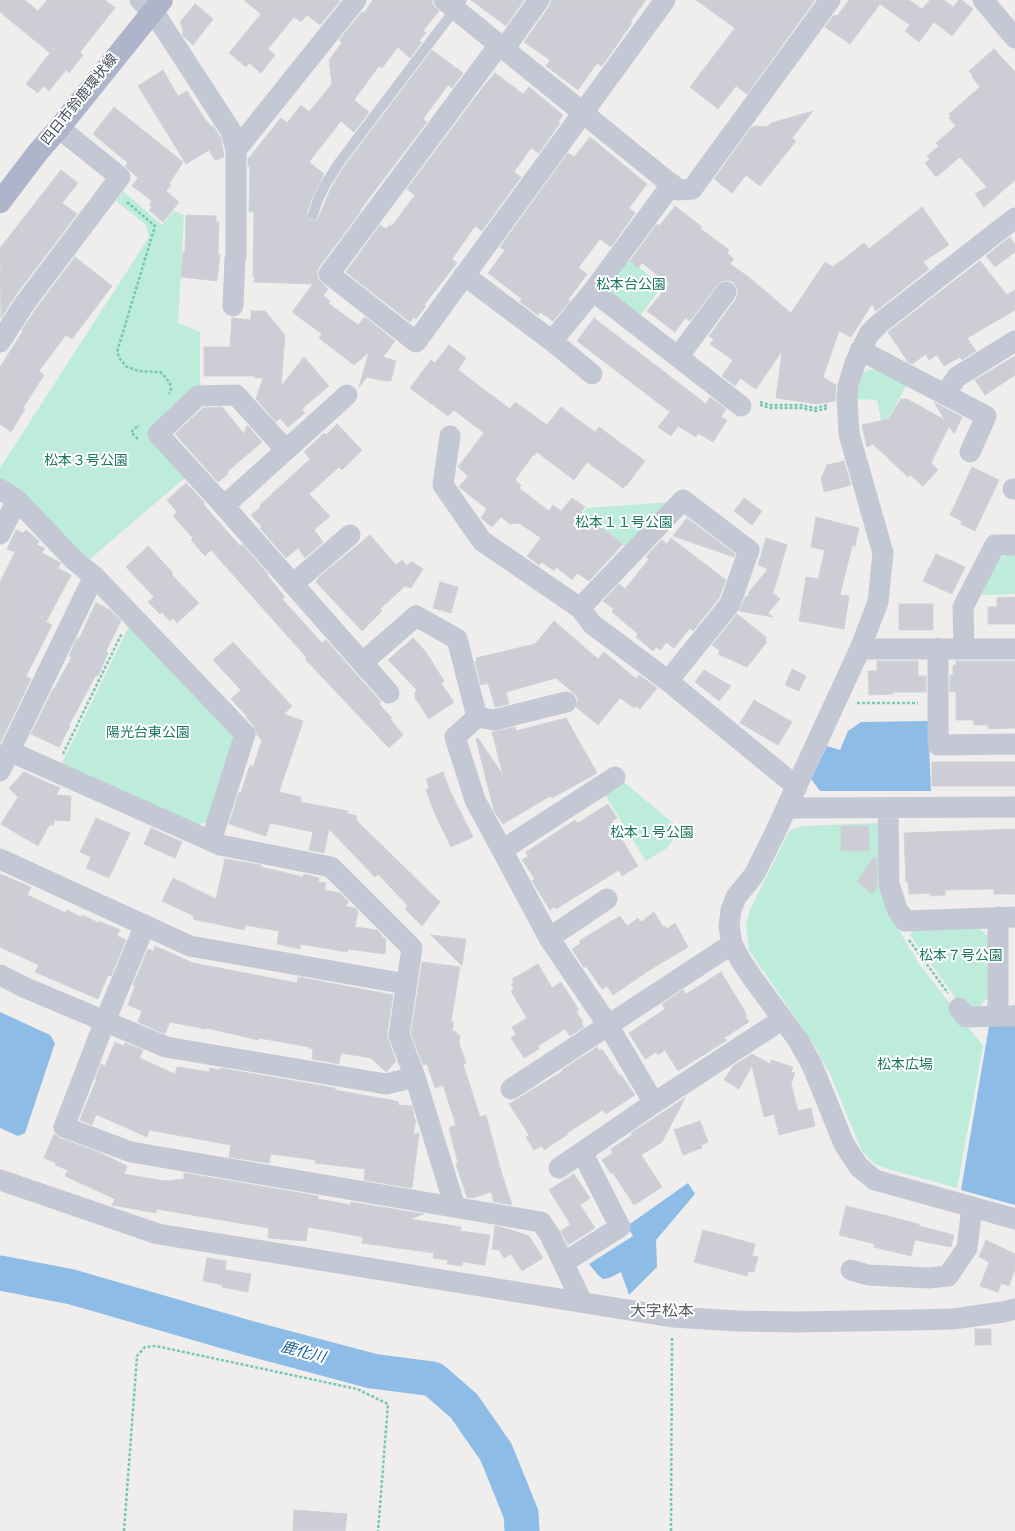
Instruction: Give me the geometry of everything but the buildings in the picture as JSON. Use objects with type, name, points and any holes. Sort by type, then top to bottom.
[{"type":"main road","name":"四日市鈴鹿環状線","points":[[0,202],[38,152],[59,128],[152,4]]},
{"type":"street","points":[[236,150],[356,0]]},
{"type":"street","points":[[539,0],[329,274],[416,342],[665,0]]},
{"type":"street","points":[[454,3],[502,47],[678,190],[692,189],[830,0]]},
{"type":"street","points":[[983,0],[1015,38]]},
{"type":"street","points":[[152,4],[231,131],[236,150],[236,256],[233,306]]},
{"type":"street","points":[[0,342],[26,303],[120,177],[59,128]]},
{"type":"street","points":[[552,341],[593,291],[672,184]]},
{"type":"street","points":[[1015,218],[880,323],[869,334],[860,350],[848,386],[847,402],[850,434],[883,553],[878,602],[860,649],[787,808],[754,875],[736,897],[731,910],[729,926],[732,944],[754,980],[798,1040],[812,1065],[844,1144],[859,1167],[875,1180],[1015,1219]]},
{"type":"street","points":[[464,275],[552,341],[592,374]]},
{"type":"street","points":[[593,291],[678,357],[743,403]]},
{"type":"street","points":[[678,357],[726,292]]},
{"type":"street","points":[[945,394],[957,377],[1015,341]]},
{"type":"street","points":[[860,350],[986,416],[970,452]]},
{"type":"street","points":[[286,450],[236,395],[198,396],[158,434],[390,693]]},
{"type":"street","points":[[224,506],[347,395]]},
{"type":"street","points":[[450,436],[443,485],[482,541],[580,608],[592,624],[668,681],[797,787]]},
{"type":"street","points":[[0,534],[9,494]]},
{"type":"street","points":[[9,494],[74,561],[94,576],[245,734],[211,841]]},
{"type":"street","points":[[580,608],[683,500],[749,550],[730,604],[668,681]]},
{"type":"street","points":[[293,584],[350,535]]},
{"type":"street","points":[[964,649],[963,607],[995,545],[1015,545]]},
{"type":"street","points":[[0,771],[94,576]]},
{"type":"street","points":[[363,662],[416,616],[457,639],[476,717]]},
{"type":"street","points":[[938,648],[938,745],[1015,744]]},
{"type":"street","points":[[860,649],[1015,649]]},
{"type":"street","points":[[476,717],[494,720],[566,702]]},
{"type":"street","points":[[476,717],[455,737],[475,800],[549,938],[608,1025],[654,1103]]},
{"type":"street","points":[[9,751],[220,845],[331,867],[412,948],[399,1034],[415,1077],[455,1207]]},
{"type":"street","points":[[502,850],[615,777]]},
{"type":"street","points":[[787,808],[1015,807]]},
{"type":"street","points":[[888,808],[889,884],[897,909],[905,921],[1006,917],[1006,1016],[966,1017],[959,1008]]},
{"type":"street","points":[[0,859],[190,946],[406,984]]},
{"type":"street","points":[[549,938],[608,899]]},
{"type":"street","points":[[145,925],[105,1021],[64,1127],[131,1152],[541,1222],[550,1235],[582,1302]]},
{"type":"street","points":[[511,1089],[732,944]]},
{"type":"street","points":[[0,975],[26,988],[166,1047],[386,1084],[415,1077]]},
{"type":"street","points":[[560,1168],[654,1103],[783,1019]]},
{"type":"street","points":[[571,1258],[620,1226],[582,1152]]},
{"type":"street","points":[[0,1180],[158,1234],[672,1317],[738,1321],[795,1322],[912,1320],[953,1319],[1015,1309]]},
{"type":"street","points":[[851,1270],[883,1276],[929,1278],[948,1276],[967,1248],[972,1207]]},
{"type":"lane","points":[[313,215],[324,185],[454,3]]},
{"type":"path","points":[[111,189],[155,226],[117,352],[127,368],[139,371],[160,372],[170,384],[171,390],[168,396]]},
{"type":"path","points":[[743,403],[770,408],[802,408],[815,411],[847,402]]},
{"type":"path","points":[[55,771],[131,615]]},
{"type":"path","points":[[835,703],[938,702]]},
{"type":"path","points":[[905,921],[907,937],[959,1008]]},
{"type":"path","points":[[671,1531],[672,1317]]},
{"type":"path","points":[[124,1531],[137,1356],[145,1347],[156,1346],[357,1389],[388,1404],[378,1531]]},
{"type":"green space","name":"松本３号公園","points":[[123,191],[162,225],[174,211],[184,215],[178,323],[200,332],[200,387],[148,433],[186,477],[89,560],[0,479],[0,468],[149,237],[146,225],[116,201]]},
{"type":"green space","name":"松本台公園","points":[[627,259],[663,285],[640,316],[611,295],[609,282]]},
{"type":"green space","points":[[877,368],[907,384],[883,429],[877,400],[856,399],[863,372]]},
{"type":"green space","name":"松本１１号公園","points":[[670,502],[627,548],[582,514],[587,508]]},
{"type":"green space","points":[[1006,555],[1015,555],[1015,594],[981,595],[997,560]]},
{"type":"green space","name":"陽光台東公園","points":[[130,624],[234,731],[236,745],[211,820],[196,825],[61,765]]},
{"type":"green space","name":"松本１号公園","points":[[624,782],[681,830],[667,848],[646,861],[605,795]]},
{"type":"green space","name":"松本広場","points":[[877,823],[881,829],[890,915],[919,964],[983,1046],[957,1188],[885,1168],[875,1164],[862,1151],[830,1074],[814,1045],[749,950],[746,924],[750,910],[789,831],[802,826]]},
{"type":"green space","name":"松本７号公園","points":[[978,927],[989,938],[990,995],[980,1006],[962,1007],[910,935],[915,928]]},
{"type":"water","points":[[928,721],[931,791],[820,791],[811,779],[827,746],[840,750],[848,731],[861,722]]},
{"type":"water","points":[[0,1012],[50,1035],[55,1043],[25,1133],[18,1136],[0,1128]]},
{"type":"water","points":[[1015,1025],[1015,1205],[961,1190],[989,1026]]},
{"type":"water","points":[[688,1183],[695,1194],[656,1240],[657,1267],[629,1295],[621,1272],[609,1278],[603,1279],[598,1275],[589,1264],[633,1236],[627,1226]]},
{"type":"waterway","name":"鹿化川","points":[[0,1273],[72,1287],[252,1339],[372,1371],[433,1379],[464,1406],[496,1452],[521,1514],[522,1531]]},
{"type":"district","name":"大字松本","points":[[662,1312]]}]
